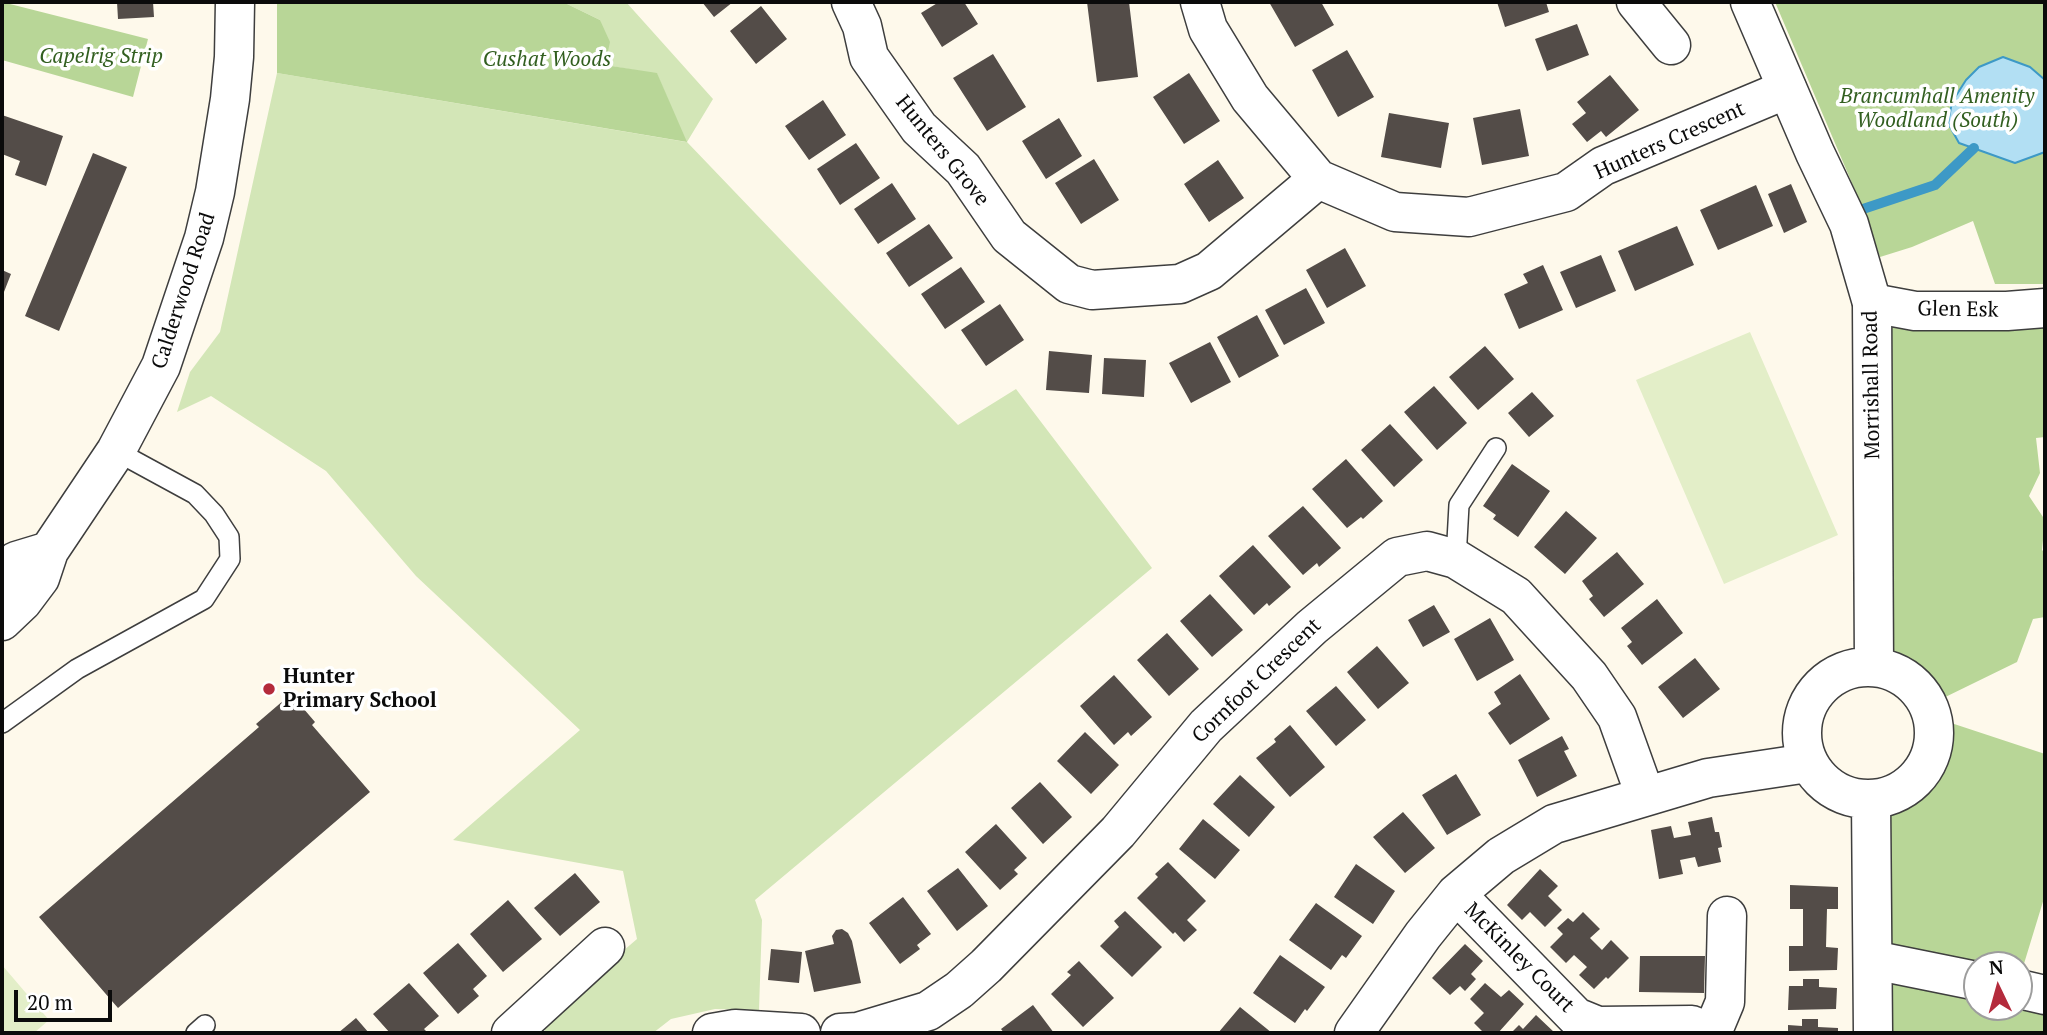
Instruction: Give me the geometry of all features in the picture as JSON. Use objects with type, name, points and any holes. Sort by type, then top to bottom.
[{"type":"street","name":"Calderwood Road","points":[[2,621],[22,602],[40,578],[49,551],[116,451],[161,366],[204,238],[215,192],[230,99],[235,2]]},
{"type":"street","name":"Hunters Grove","points":[[851,2],[862,26],[869,57],[919,128],[962,169],[1009,236],[1069,284],[1092,290],[1180,285],[1209,271],[1318,179]]},
{"type":"street","name":"Hunters Crescent","points":[[1200,2],[1208,29],[1251,98],[1318,179],[1395,212],[1469,217],[1566,192],[1603,166],[1787,89]]},
{"type":"street","points":[[1636,2],[1671,45]]},
{"type":"street","name":"Morrishall Road","points":[[1750,2],[1849,224],[1872,303],[1874,667]]},
{"type":"street","name":"Glen Esk","points":[[1872,303],[1915,311],[2007,311],[2045,308]]},
{"type":"street","points":[[2,577],[16,561],[49,551]]},
{"type":"street","name":"Cornfoot Crescent","points":[[839,1033],[858,1032],[928,1011],[959,990],[1118,832],[1206,726],[1357,587],[1397,556],[1427,551],[1456,559],[1516,596],[1589,676],[1617,717],[1645,795]]},
{"type":"street","points":[[1874,667],[1892,671],[1918,689],[1929,705],[1935,732],[1932,751],[1923,772],[1909,786],[1895,794],[1871,800],[1852,798],[1834,791],[1819,779],[1808,763],[1802,744],[1802,724],[1808,705],[1819,688],[1835,676],[1853,668],[1874,667]]},
{"type":"street","points":[[1354,1033],[1423,935],[1456,894],[1501,856],[1554,824],[1708,778],[1808,763]]},
{"type":"street","points":[[1871,800],[1873,1033]]},
{"type":"street","name":"McKinley Court","points":[[1456,894],[1576,1017],[1598,1026],[1692,1025],[1706,1033]]},
{"type":"street","points":[[1712,1033],[1725,1002],[1727,916]]},
{"type":"street","points":[[511,1033],[605,947]]},
{"type":"street","points":[[1873,961],[1963,978]]},
{"type":"street","points":[[712,1033],[735,1029],[801,1033]]},
{"type":"lane","points":[[1456,559],[1459,505],[1496,448]]},
{"type":"lane","points":[[2,723],[77,669],[204,599],[230,559],[229,537],[214,514],[195,494],[116,451]]},
{"type":"green space","name":"Capelrig Strip","points":[[2,2],[148,39],[133,97],[2,60]]},
{"type":"green space","name":"Cushat Woods","points":[[277,2],[563,2],[600,20],[610,42],[605,65],[657,73],[687,142],[277,73]]},
{"type":"green space","points":[[563,2],[626,2],[713,99],[687,142],[958,425],[1016,389],[1152,568],[755,900],[762,920],[759,1010],[715,1009],[671,1019],[653,1033],[547,1033],[539,1023],[637,939],[623,871],[453,840],[580,730],[416,576],[326,471],[211,396],[177,412],[190,372],[220,332],[277,73],[686,142],[657,74],[605,65],[600,20]]},
{"type":"green space","name":"Brancumhall Amenity Woodland (South)","points":[[1775,2],[2045,2],[2045,284],[1995,284],[1973,221],[1912,247],[1880,257],[1863,209]]},
{"type":"green space","points":[[2045,301],[2045,437],[2036,438],[2040,473],[2029,496],[2045,520],[2042,550],[2045,553],[2045,617],[2033,619],[2017,662],[1929,705],[1903,677],[1881,668],[1872,303]]},
{"type":"green space","points":[[1750,332],[1838,535],[1724,584],[1636,380]]},
{"type":"green space","points":[[1933,717],[2045,754],[2045,895],[2028,951],[1963,951],[1963,1021],[2033,1021],[2033,995],[2045,1020],[2045,1033],[1869,1033],[1884,798],[1909,786],[1923,772],[1932,751],[1935,731]]},
{"type":"green space","points":[[2,965],[49,1020],[34,1033],[2,1033]]},
{"type":"water","points":[[2003,57],[2030,67],[2045,80],[2045,152],[2015,163],[1959,143],[1948,123],[1952,102],[1966,80],[1979,67]]},
{"type":"building","points":[[117,2],[153,2],[154,17],[118,19]]},
{"type":"building","points":[[702,2],[733,2],[714,17]]},
{"type":"building","points":[[939,2],[964,2],[978,24],[942,47],[921,13]]},
{"type":"building","points":[[1087,2],[1129,2],[1138,77],[1097,82]]},
{"type":"building","points":[[1269,2],[1321,2],[1334,25],[1295,47]]},
{"type":"building","points":[[1497,2],[1546,2],[1549,12],[1505,27]]},
{"type":"building","points":[[761,6],[787,39],[756,64],[730,31]]},
{"type":"building","points":[[1577,24],[1589,55],[1547,71],[1535,39]]},
{"type":"building","points":[[1347,50],[1374,97],[1338,117],[1312,70]]},
{"type":"building","points":[[993,54],[1026,107],[987,131],[953,78]]},
{"type":"building","points":[[1189,73],[1220,121],[1184,144],[1153,97]]},
{"type":"building","points":[[1610,75],[1639,110],[1606,137],[1601,131],[1587,142],[1572,124],[1586,113],[1577,102]]},
{"type":"building","points":[[823,100],[846,135],[809,160],[785,126]]},
{"type":"building","points":[[1520,109],[1529,156],[1482,165],[1473,118]]},
{"type":"building","points":[[1389,113],[1449,123],[1441,168],[1381,157]]},
{"type":"building","points":[[2,115],[63,136],[46,186],[15,175],[20,161],[2,154]]},
{"type":"building","points":[[1059,118],[1082,156],[1046,179],[1022,141]]},
{"type":"building","points":[[856,143],[880,178],[840,205],[817,169]]},
{"type":"building","points":[[93,153],[127,167],[59,331],[25,316]]},
{"type":"building","points":[[1094,159],[1119,200],[1081,224],[1055,183]]},
{"type":"building","points":[[1218,160],[1244,198],[1209,222],[1184,184]]},
{"type":"building","points":[[892,183],[916,219],[878,244],[854,209]]},
{"type":"building","points":[[1791,184],[1807,222],[1784,233],[1768,194]]},
{"type":"building","points":[[1756,185],[1773,226],[1718,250],[1700,210]]},
{"type":"building","points":[[929,224],[953,258],[909,287],[886,253]]},
{"type":"building","points":[[1677,226],[1694,265],[1635,291],[1618,251]]},
{"type":"building","points":[[1345,248],[1366,286],[1327,308],[1306,270]]},
{"type":"building","points":[[1601,255],[1616,291],[1576,308],[1560,272]]},
{"type":"building","points":[[1543,265],[1563,310],[1519,329],[1504,294],[1528,283],[1523,274]]},
{"type":"building","points":[[961,267],[985,302],[945,329],[921,294]]},
{"type":"building","points":[[2,270],[11,274],[2,297]]},
{"type":"building","points":[[1306,288],[1325,323],[1284,345],[1265,310]]},
{"type":"building","points":[[1000,304],[1024,340],[986,366],[961,330]]},
{"type":"building","points":[[1257,315],[1279,356],[1239,378],[1217,337]]},
{"type":"building","points":[[1210,342],[1231,382],[1191,403],[1169,363]]},
{"type":"building","points":[[1485,346],[1514,379],[1478,410],[1449,377]]},
{"type":"building","points":[[1049,351],[1092,355],[1089,393],[1046,390]]},
{"type":"building","points":[[1104,358],[1146,360],[1144,397],[1102,394]]},
{"type":"building","points":[[1434,386],[1467,423],[1437,450],[1404,412]]},
{"type":"building","points":[[1532,392],[1554,416],[1529,437],[1508,413]]},
{"type":"building","points":[[1390,424],[1423,460],[1394,487],[1361,450]]},
{"type":"building","points":[[1346,459],[1383,501],[1363,519],[1361,517],[1347,528],[1312,489]]},
{"type":"building","points":[[1512,464],[1550,491],[1518,537],[1493,519],[1496,515],[1483,506]]},
{"type":"building","points":[[1303,506],[1341,548],[1319,567],[1317,563],[1303,575],[1268,536]]},
{"type":"building","points":[[1566,511],[1597,538],[1565,574],[1534,547]]},
{"type":"building","points":[[1253,545],[1291,587],[1254,615],[1219,576]]},
{"type":"building","points":[[1617,552],[1644,584],[1604,617],[1589,599],[1593,596],[1582,581]]},
{"type":"building","points":[[1210,594],[1243,630],[1212,657],[1180,621]]},
{"type":"building","points":[[1657,599],[1683,633],[1642,665],[1627,646],[1632,642],[1621,628]]},
{"type":"building","points":[[1434,605],[1450,632],[1423,647],[1408,620]]},
{"type":"building","points":[[1490,618],[1514,660],[1477,681],[1454,639]]},
{"type":"building","points":[[1167,633],[1199,669],[1169,696],[1137,660]]},
{"type":"building","points":[[1377,646],[1409,683],[1378,709],[1347,672]]},
{"type":"building","points":[[1695,658],[1720,689],[1683,718],[1658,687]]},
{"type":"building","points":[[1520,674],[1550,719],[1510,745],[1488,713],[1501,704],[1494,692]]},
{"type":"building","points":[[1114,675],[1152,717],[1131,736],[1128,732],[1114,745],[1080,706]]},
{"type":"building","points":[[1336,686],[1366,720],[1336,746],[1306,711]]},
{"type":"building","points":[[291,694],[315,722],[312,725],[370,792],[118,1008],[39,917],[259,727],[256,724]]},
{"type":"building","points":[[1290,725],[1325,767],[1290,797],[1256,758],[1276,742],[1274,739]]},
{"type":"building","points":[[1085,732],[1119,765],[1091,794],[1057,761]]},
{"type":"building","points":[[1562,736],[1569,749],[1564,751],[1577,776],[1537,797],[1518,760]]},
{"type":"building","points":[[1456,774],[1481,815],[1447,835],[1422,795]]},
{"type":"building","points":[[1240,775],[1275,807],[1249,837],[1213,804]]},
{"type":"building","points":[[1040,782],[1072,817],[1043,844],[1011,808]]},
{"type":"building","points":[[1403,812],[1435,848],[1405,873],[1373,837]]},
{"type":"building","points":[[1712,817],[1722,847],[1718,848],[1721,862],[1698,867],[1695,857],[1680,860],[1683,874],[1659,879],[1651,830],[1671,826],[1674,838],[1691,835],[1688,822]]},
{"type":"building","points":[[1203,819],[1240,850],[1215,879],[1179,849]]},
{"type":"building","points":[[996,824],[1027,858],[1014,870],[1018,874],[1000,890],[965,852]]},
{"type":"building","points":[[1168,862],[1206,901],[1187,920],[1197,930],[1184,942],[1137,898],[1158,877],[1155,874]]},
{"type":"building","points":[[1356,864],[1395,891],[1373,924],[1334,897]]},
{"type":"building","points":[[958,868],[988,906],[957,931],[927,891]]},
{"type":"building","points":[[1540,869],[1558,886],[1548,896],[1562,910],[1545,927],[1530,912],[1522,920],[1507,905]]},
{"type":"building","points":[[575,873],[600,902],[560,936],[534,908]]},
{"type":"building","points":[[1790,885],[1838,887],[1838,909],[1827,909],[1826,947],[1838,948],[1837,970],[1789,971],[1789,946],[1803,946],[1803,909],[1790,909]]},
{"type":"building","points":[[903,897],[931,934],[917,945],[920,949],[900,964],[869,923]]},
{"type":"building","points":[[508,900],[542,939],[503,972],[470,934]]},
{"type":"building","points":[[1316,903],[1362,936],[1346,958],[1342,955],[1331,970],[1289,940]]},
{"type":"building","points":[[1125,911],[1162,947],[1132,977],[1100,946],[1119,927],[1114,921]]},
{"type":"building","points":[[1583,912],[1600,929],[1590,938],[1602,950],[1611,940],[1629,958],[1594,989],[1579,975],[1587,967],[1574,955],[1566,963],[1550,947],[1563,934],[1557,928],[1568,918],[1573,922]]},
{"type":"building","points":[[842,929],[852,941],[861,983],[814,992],[805,951],[834,944],[832,936],[836,930]]},
{"type":"building","points":[[458,943],[487,976],[473,989],[479,996],[458,1014],[423,973]]},
{"type":"building","points":[[1465,944],[1483,961],[1471,974],[1476,979],[1465,991],[1460,986],[1450,995],[1432,978]]},
{"type":"building","points":[[771,949],[802,952],[799,983],[768,980]]},
{"type":"building","points":[[1280,955],[1325,987],[1295,1023],[1253,993]]},
{"type":"building","points":[[1640,956],[1705,956],[1704,993],[1639,992]]},
{"type":"building","points":[[1079,961],[1114,998],[1083,1027],[1051,994],[1071,975],[1067,972]]},
{"type":"building","points":[[1803,979],[1819,979],[1819,987],[1837,988],[1836,1009],[1788,1010],[1789,986],[1803,986]]},
{"type":"building","points":[[409,983],[439,1016],[424,1029],[428,1033],[390,1033],[373,1014]]},
{"type":"building","points":[[1485,983],[1501,997],[1509,990],[1524,1004],[1498,1033],[1484,1033],[1474,1023],[1484,1013],[1470,999]]},
{"type":"building","points":[[1033,1005],[1054,1033],[1004,1033],[1001,1029]]},
{"type":"building","points":[[1240,1007],[1272,1033],[1218,1033]]},
{"type":"building","points":[[1536,1015],[1555,1033],[1511,1033],[1519,1025],[1523,1029]]},
{"type":"building","points":[[356,1018],[369,1033],[338,1033]]},
{"type":"building","points":[[1802,1019],[1818,1019],[1818,1027],[1838,1028],[1838,1033],[1788,1033],[1788,1025],[1802,1026]]},
{"type":"waterway","points":[[1863,209],[1935,185],[1974,148]]},
{"type":"place","name":"Hunter Primary School","points":[[269,689]]}]
